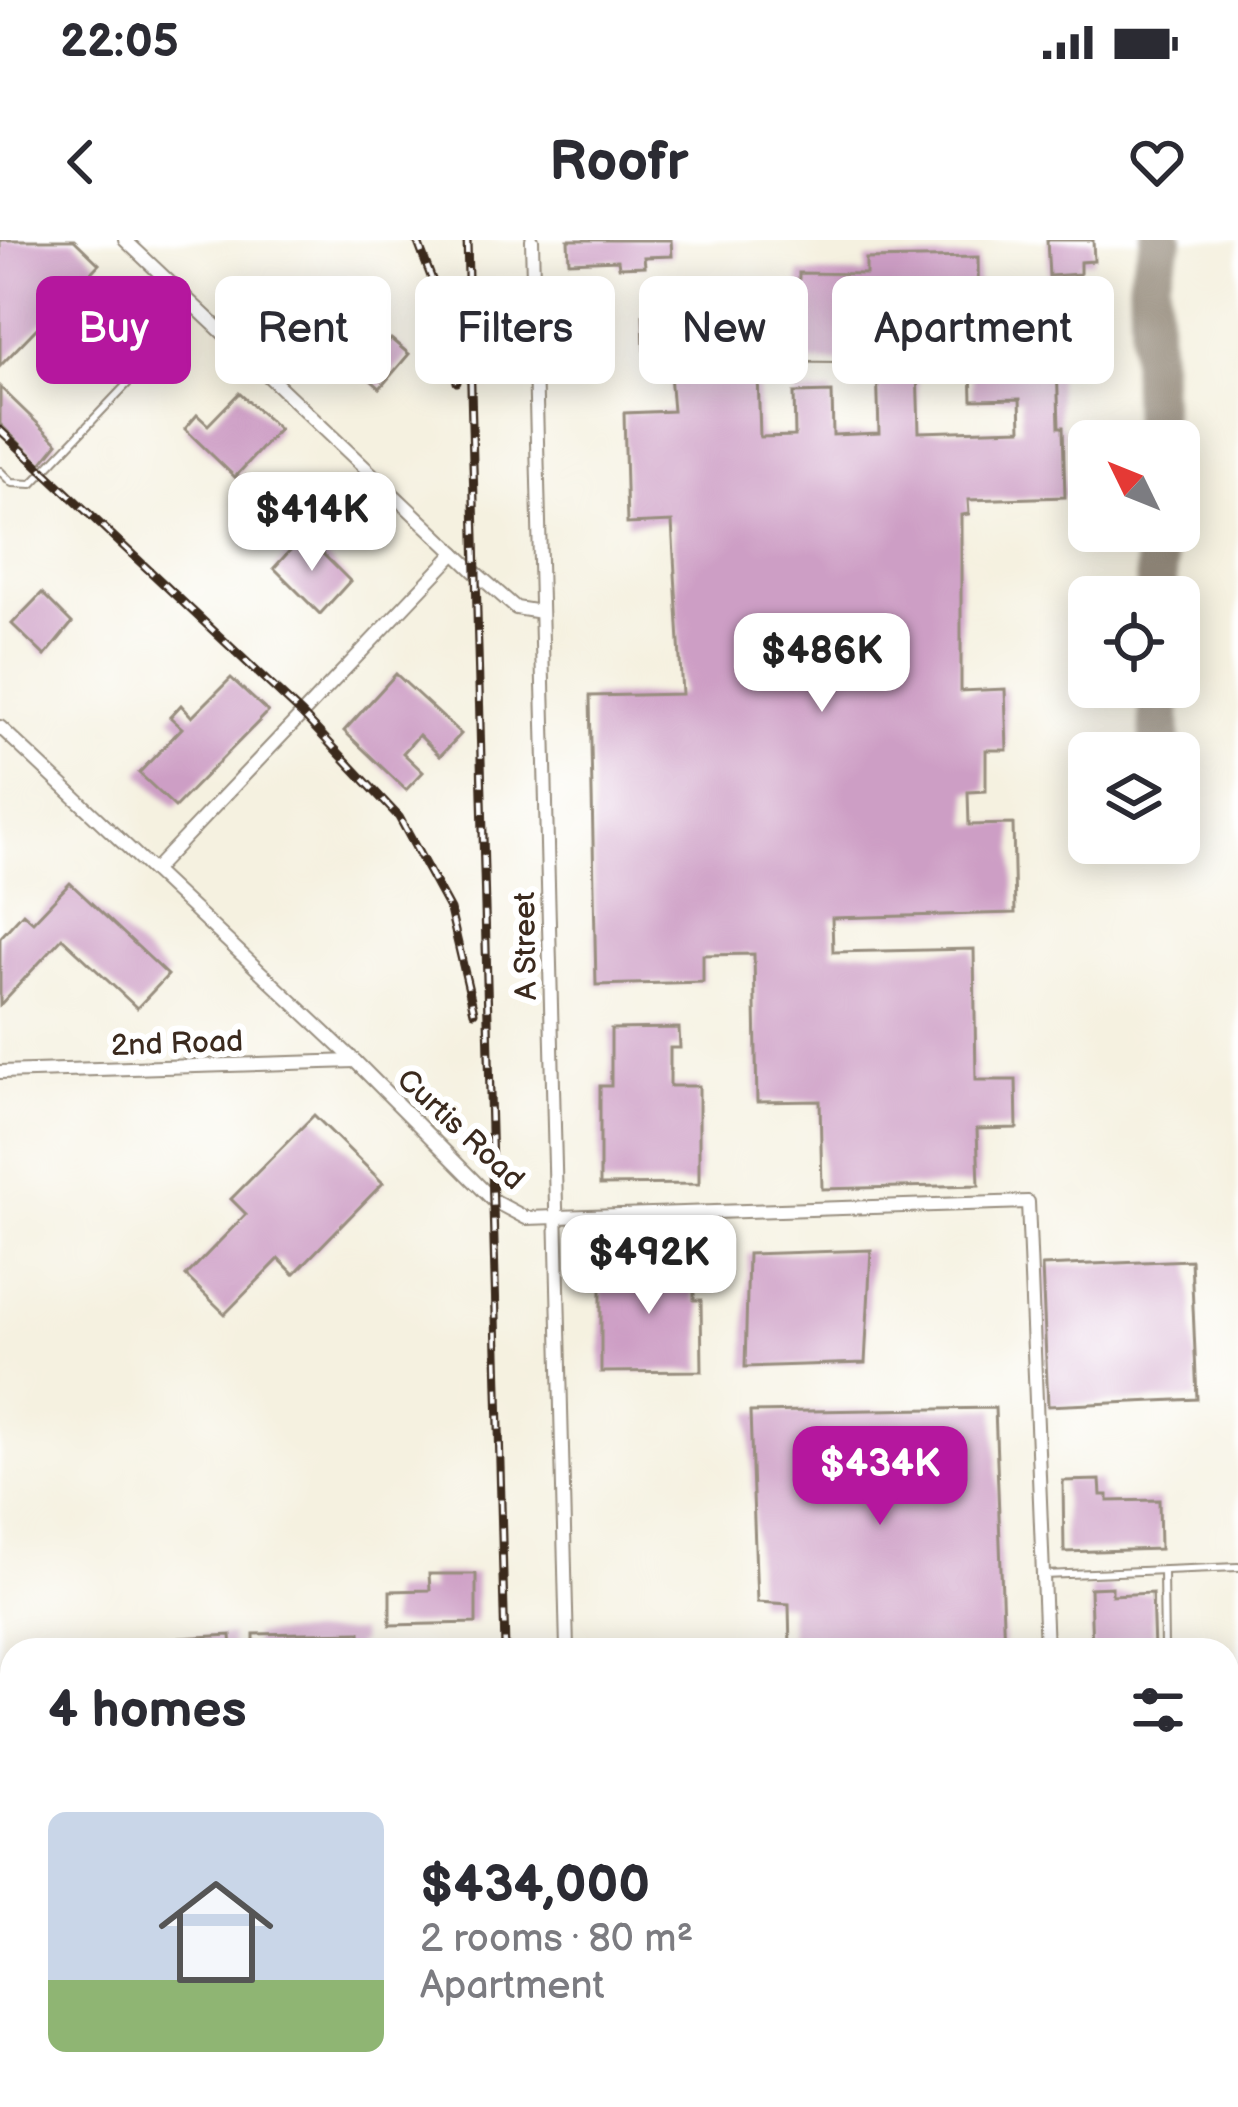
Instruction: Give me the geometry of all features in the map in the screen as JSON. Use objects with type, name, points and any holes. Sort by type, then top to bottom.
[{"type":"street","points":[[124,240],[162,276]]},
{"type":"street","name":"A Street","points":[[532,240],[567,1638]]},
{"type":"street","points":[[191,303],[516,608],[541,611]]},
{"type":"street","points":[[154,870],[455,553]]},
{"type":"street","name":"Curtis Road","points":[[0,727],[355,1061],[494,1201],[526,1218],[1028,1202],[1044,1575]]},
{"type":"street","name":"2nd Road","points":[[0,1072],[355,1061]]},
{"type":"street","points":[[1044,1575],[1046,1638]]},
{"type":"lane","points":[[0,471],[23,486],[45,472],[127,384]]},
{"type":"lane","points":[[1044,1575],[1238,1567]]},
{"type":"lane","points":[[1163,1570],[1164,1638]]},
{"type":"building","points":[[0,240],[74,240],[99,264],[87,276],[36,276],[36,329],[0,366]]},
{"type":"building","points":[[568,240],[671,240],[672,256],[644,257],[645,266],[619,267],[618,260],[569,262]]},
{"type":"building","points":[[1047,240],[1093,240],[1094,261],[1080,262],[1080,274],[1049,276]]},
{"type":"building","points":[[978,257],[978,276],[832,276],[832,362],[808,362],[808,276],[799,273],[866,274],[866,259]]},
{"type":"building","points":[[391,339],[409,354],[391,375]]},
{"type":"building","points":[[671,384],[758,384],[760,437],[795,436],[794,393],[832,392],[833,435],[879,433],[878,384],[918,384],[919,432],[1021,429],[1020,399],[972,400],[972,384],[1058,384],[1065,497],[968,500],[969,514],[961,515],[961,691],[1005,689],[1007,750],[986,750],[986,791],[968,792],[969,825],[1013,824],[1015,913],[832,918],[833,952],[974,949],[976,1080],[1016,1080],[1017,1128],[977,1129],[979,1185],[822,1189],[820,1101],[757,1102],[754,954],[703,955],[703,982],[596,985],[590,696],[682,694],[672,522],[627,524],[624,413],[673,411]]},
{"type":"building","points":[[0,387],[58,443],[41,464],[0,424]]},
{"type":"building","points":[[239,393],[279,429],[235,477],[185,429],[197,415],[208,425]]},
{"type":"building","points":[[304,535],[350,581],[320,614],[274,568]]},
{"type":"building","points":[[42,593],[72,623],[45,656],[12,624]]},
{"type":"building","points":[[396,674],[461,734],[440,756],[419,735],[403,753],[423,772],[406,790],[344,731]]},
{"type":"building","points":[[231,678],[268,712],[175,807],[139,773],[182,728],[170,717],[181,705],[192,717]]},
{"type":"building","points":[[70,883],[168,975],[137,1008],[62,938],[0,1005],[0,938],[23,913],[33,922]]},
{"type":"building","points":[[679,1028],[680,1048],[670,1048],[670,1086],[699,1086],[699,1184],[600,1185],[600,1086],[611,1086],[611,1029]]},
{"type":"building","points":[[314,1115],[383,1183],[294,1274],[279,1259],[225,1314],[186,1276],[246,1214],[231,1199]]},
{"type":"building","points":[[871,1250],[865,1363],[745,1367],[748,1254]]},
{"type":"building","points":[[684,1259],[685,1279],[694,1279],[694,1300],[701,1300],[702,1371],[601,1372],[601,1260]]},
{"type":"building","points":[[1191,1260],[1197,1399],[1048,1406],[1042,1266]]},
{"type":"building","points":[[995,1408],[1004,1638],[790,1638],[789,1604],[757,1602],[750,1412]]},
{"type":"building","points":[[1100,1480],[1101,1495],[1108,1495],[1108,1501],[1159,1500],[1160,1549],[1064,1552],[1063,1481]]},
{"type":"building","points":[[429,1574],[476,1574],[476,1623],[390,1625],[390,1591],[430,1590]]},
{"type":"building","points":[[1112,1587],[1112,1595],[1152,1593],[1154,1638],[1092,1638],[1090,1588]]},
{"type":"building","points":[[360,1632],[360,1638],[254,1638],[254,1634]]},
{"type":"taxiway","points":[[1152,420],[1149,278],[1162,240]]},
{"type":"taxiway","points":[[1156,552],[1156,576]]},
{"type":"taxiway","points":[[1159,708],[1160,732]]},
{"type":"railway","points":[[417,240],[431,276]]},
{"type":"railway","points":[[467,240],[505,1638]]},
{"type":"railway","points":[[0,430],[302,714],[399,817],[450,910],[474,1012]]}]
